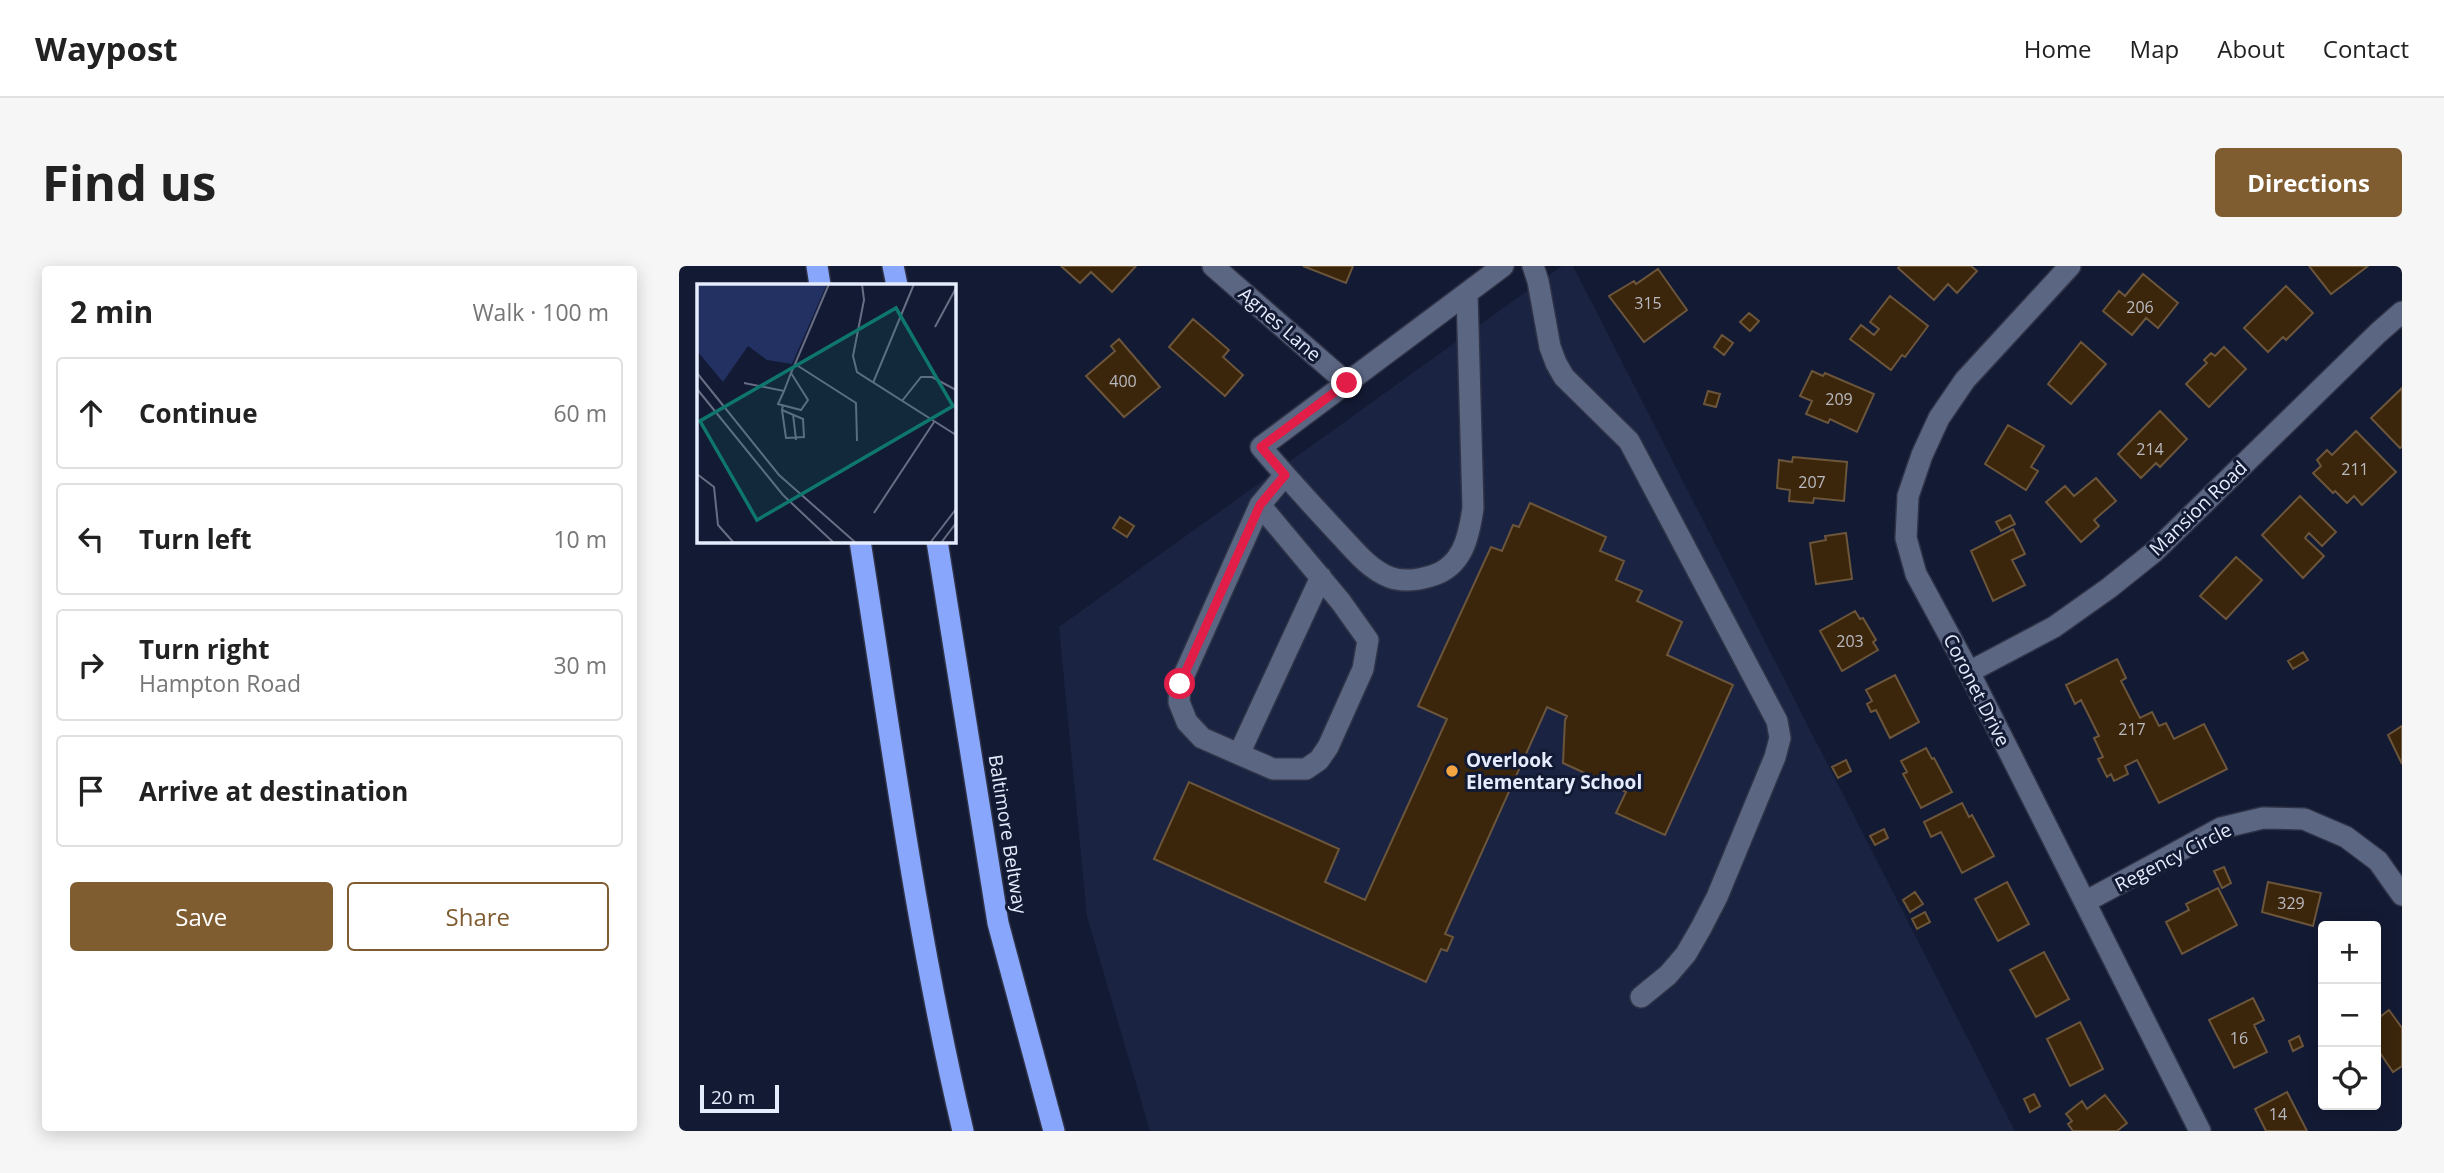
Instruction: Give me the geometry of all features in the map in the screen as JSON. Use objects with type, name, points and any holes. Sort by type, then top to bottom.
[{"type":"highway","points":[[817,266],[820,284]]},
{"type":"highway","points":[[893,266],[897,284]]},
{"type":"highway","points":[[860,542],[921,924],[948,1070],[963,1131]]},
{"type":"highway","name":"Baltimore Beltway","points":[[937,542],[998,923],[1054,1131]]},
{"type":"highway","points":[[921,924],[949,1131]]},
{"type":"street","name":"Agnes Lane","points":[[1213,266],[1347,383]]},
{"type":"street","points":[[1467,293],[1473,508],[1469,538],[1458,558],[1441,573],[1416,581],[1391,578],[1371,567],[1261,447],[1503,266]]},
{"type":"street","points":[[1533,266],[1550,347],[1556,363],[1564,377],[1629,441],[1777,721],[1780,738],[1770,770],[1717,897],[1701,928],[1686,954],[1668,975],[1641,997]]},
{"type":"street","name":"Coronet Drive","points":[[2070,266],[1965,380],[1940,418],[1922,455],[1908,496],[1906,538],[1916,574],[1969,672],[2200,1131]]},
{"type":"street","name":"Mansion Road","points":[[1969,672],[2054,627],[2154,552],[2402,312]]},
{"type":"street","points":[[1260,505],[1359,624],[1369,640],[1363,669],[1328,747],[1319,760],[1306,769],[1273,769],[1202,738],[1187,722],[1179,702],[1180,684],[1260,505],[1285,475]]},
{"type":"street","points":[[1239,754],[1321,577]]},
{"type":"street","name":"Regency Circle","points":[[2085,902],[2221,828],[2263,818],[2304,819],[2346,837],[2378,861],[2402,895]]},
{"type":"shaded area","name":"Overlook Elementary School","points":[[1562,266],[1573,266],[2015,1131],[1150,1131],[1087,916],[1059,627]]},
{"type":"building","points":[[1061,266],[1136,266],[1112,292],[1091,272],[1080,283]]},
{"type":"building","points":[[1303,266],[1353,266],[1346,283]]},
{"type":"building","points":[[1971,266],[1977,271],[1957,293],[1948,284],[1934,300],[1898,268]]},
{"type":"building","points":[[2309,266],[2368,266],[2331,294]]},
{"type":"building","points":[[1658,269],[1687,310],[1644,342],[1609,296],[1634,281],[1636,284]]},
{"type":"building","points":[[2143,274],[2178,303],[2158,328],[2146,318],[2132,335],[2103,311],[2119,291],[2125,296]]},
{"type":"building","points":[[2286,286],[2313,313],[2286,340],[2283,337],[2268,352],[2244,328]]},
{"type":"building","points":[[1890,296],[1928,326],[1905,357],[1902,355],[1891,370],[1850,339],[1861,325],[1874,335],[1879,329],[1870,322]]},
{"type":"building","points":[[1749,313],[1759,321],[1750,331],[1740,322]]},
{"type":"building","points":[[1193,319],[1229,350],[1223,357],[1243,375],[1225,396],[1169,347]]},
{"type":"building","points":[[1722,335],[1733,343],[1724,355],[1714,347]]},
{"type":"building","points":[[1119,339],[1160,387],[1124,417],[1086,376],[1115,351],[1111,346]]},
{"type":"building","points":[[2081,342],[2106,364],[2071,404],[2048,384]]},
{"type":"building","points":[[2224,347],[2246,369],[2209,407],[2186,384],[2207,363],[2204,360],[2211,353],[2215,356]]},
{"type":"building","points":[[1812,371],[1823,376],[1825,373],[1874,394],[1857,432],[1830,419],[1828,423],[1806,414],[1812,401],[1800,396]]},
{"type":"building","points":[[2402,388],[2402,447],[2400,448],[2371,418]]},
{"type":"building","points":[[1708,391],[1720,394],[1716,407],[1704,404]]},
{"type":"building","points":[[2160,411],[2187,439],[2160,467],[2156,463],[2141,478],[2118,454]]},
{"type":"building","points":[[2008,425],[2044,446],[2031,467],[2038,471],[2026,490],[1985,464]]},
{"type":"building","points":[[2356,431],[2396,472],[2362,505],[2354,496],[2347,503],[2313,473],[2321,466],[2317,460],[2327,450],[2332,455]]},
{"type":"building","points":[[1793,457],[1847,462],[1844,501],[1814,498],[1813,503],[1789,501],[1790,490],[1777,488],[1779,460],[1792,462]]},
{"type":"building","points":[[2096,478],[2116,501],[2094,520],[2099,526],[2081,542],[2046,502],[2065,486],[2074,496]]},
{"type":"building","points":[[2300,496],[2336,532],[2322,546],[2309,533],[2305,538],[2324,556],[2303,578],[2262,535]]},
{"type":"building","points":[[1530,503],[1606,537],[1600,551],[1624,561],[1616,580],[1642,591],[1637,601],[1682,622],[1667,655],[1733,685],[1665,835],[1616,813],[1626,792],[1563,763],[1567,716],[1547,707],[1445,934],[1453,937],[1447,951],[1441,949],[1426,982],[1154,859],[1189,782],[1339,849],[1325,882],[1365,900],[1447,719],[1418,706],[1491,547],[1502,551],[1513,525],[1519,527]]},
{"type":"building","points":[[2010,515],[2015,524],[2001,531],[1996,522]]},
{"type":"building","points":[[1120,517],[1134,526],[1127,537],[1113,528]]},
{"type":"building","points":[[2013,529],[2025,554],[2012,560],[2025,585],[1993,601],[1971,551]]},
{"type":"building","points":[[1846,533],[1852,579],[1816,584],[1810,543],[1826,540],[1825,536]]},
{"type":"building","points":[[2236,557],[2262,580],[2226,619],[2200,596]]},
{"type":"building","points":[[1855,611],[1860,619],[1863,618],[1876,640],[1873,642],[1878,650],[1842,671],[1820,631]]},
{"type":"building","points":[[2303,652],[2308,660],[2293,669],[2288,661]]},
{"type":"building","points":[[2117,659],[2126,678],[2121,681],[2140,718],[2152,712],[2159,726],[2166,723],[2174,739],[2204,724],[2227,769],[2159,803],[2137,760],[2125,766],[2128,774],[2114,781],[2111,774],[2107,777],[2098,759],[2103,757],[2094,738],[2099,736],[2081,700],[2075,704],[2066,685]]},
{"type":"building","points":[[1895,675],[1919,722],[1890,738],[1876,710],[1871,712],[1867,704],[1872,701],[1866,690]]},
{"type":"building","points":[[2402,726],[2402,764],[2388,735]]},
{"type":"building","points":[[1926,748],[1952,792],[1921,808],[1903,774],[1907,772],[1901,761]]},
{"type":"building","points":[[1846,760],[1851,771],[1838,778],[1832,767]]},
{"type":"building","points":[[1962,803],[1969,817],[1972,815],[1994,856],[1962,873],[1941,832],[1931,837],[1924,822]]},
{"type":"building","points":[[1884,829],[1888,838],[1875,845],[1870,836]]},
{"type":"building","points":[[2224,867],[2231,883],[2222,888],[2214,871]]},
{"type":"building","points":[[2007,882],[2029,924],[1998,941],[1975,899]]},
{"type":"building","points":[[2268,882],[2321,893],[2313,926],[2262,912]]},
{"type":"building","points":[[2218,888],[2237,925],[2182,954],[2166,922],[2189,910],[2186,904]]},
{"type":"building","points":[[1915,892],[1923,904],[1910,912],[1903,900]]},
{"type":"building","points":[[1925,912],[1930,922],[1917,929],[1912,919]]},
{"type":"building","points":[[2044,952],[2069,999],[2036,1017],[2010,970]]},
{"type":"building","points":[[2253,998],[2264,1020],[2254,1025],[2267,1052],[2234,1068],[2209,1020]]},
{"type":"building","points":[[2389,1010],[2402,1028],[2402,1066],[2393,1072],[2381,1054],[2381,1016]]},
{"type":"building","points":[[2080,1022],[2103,1069],[2070,1086],[2047,1039]]},
{"type":"building","points":[[2299,1036],[2303,1046],[2293,1051],[2289,1041]]},
{"type":"building","points":[[2287,1092],[2307,1131],[2266,1131],[2255,1109]]},
{"type":"building","points":[[2034,1094],[2040,1106],[2030,1112],[2024,1099]]},
{"type":"building","points":[[2105,1095],[2127,1123],[2117,1131],[2073,1131],[2068,1124],[2072,1121],[2066,1114],[2082,1101],[2087,1109]]},
{"type":"place","name":"Overlook Elementary School","points":[[1452,771]]},
{"type":"route","points":[[1180,684],[1260,505],[1285,475],[1261,447],[1347,383]]}]
